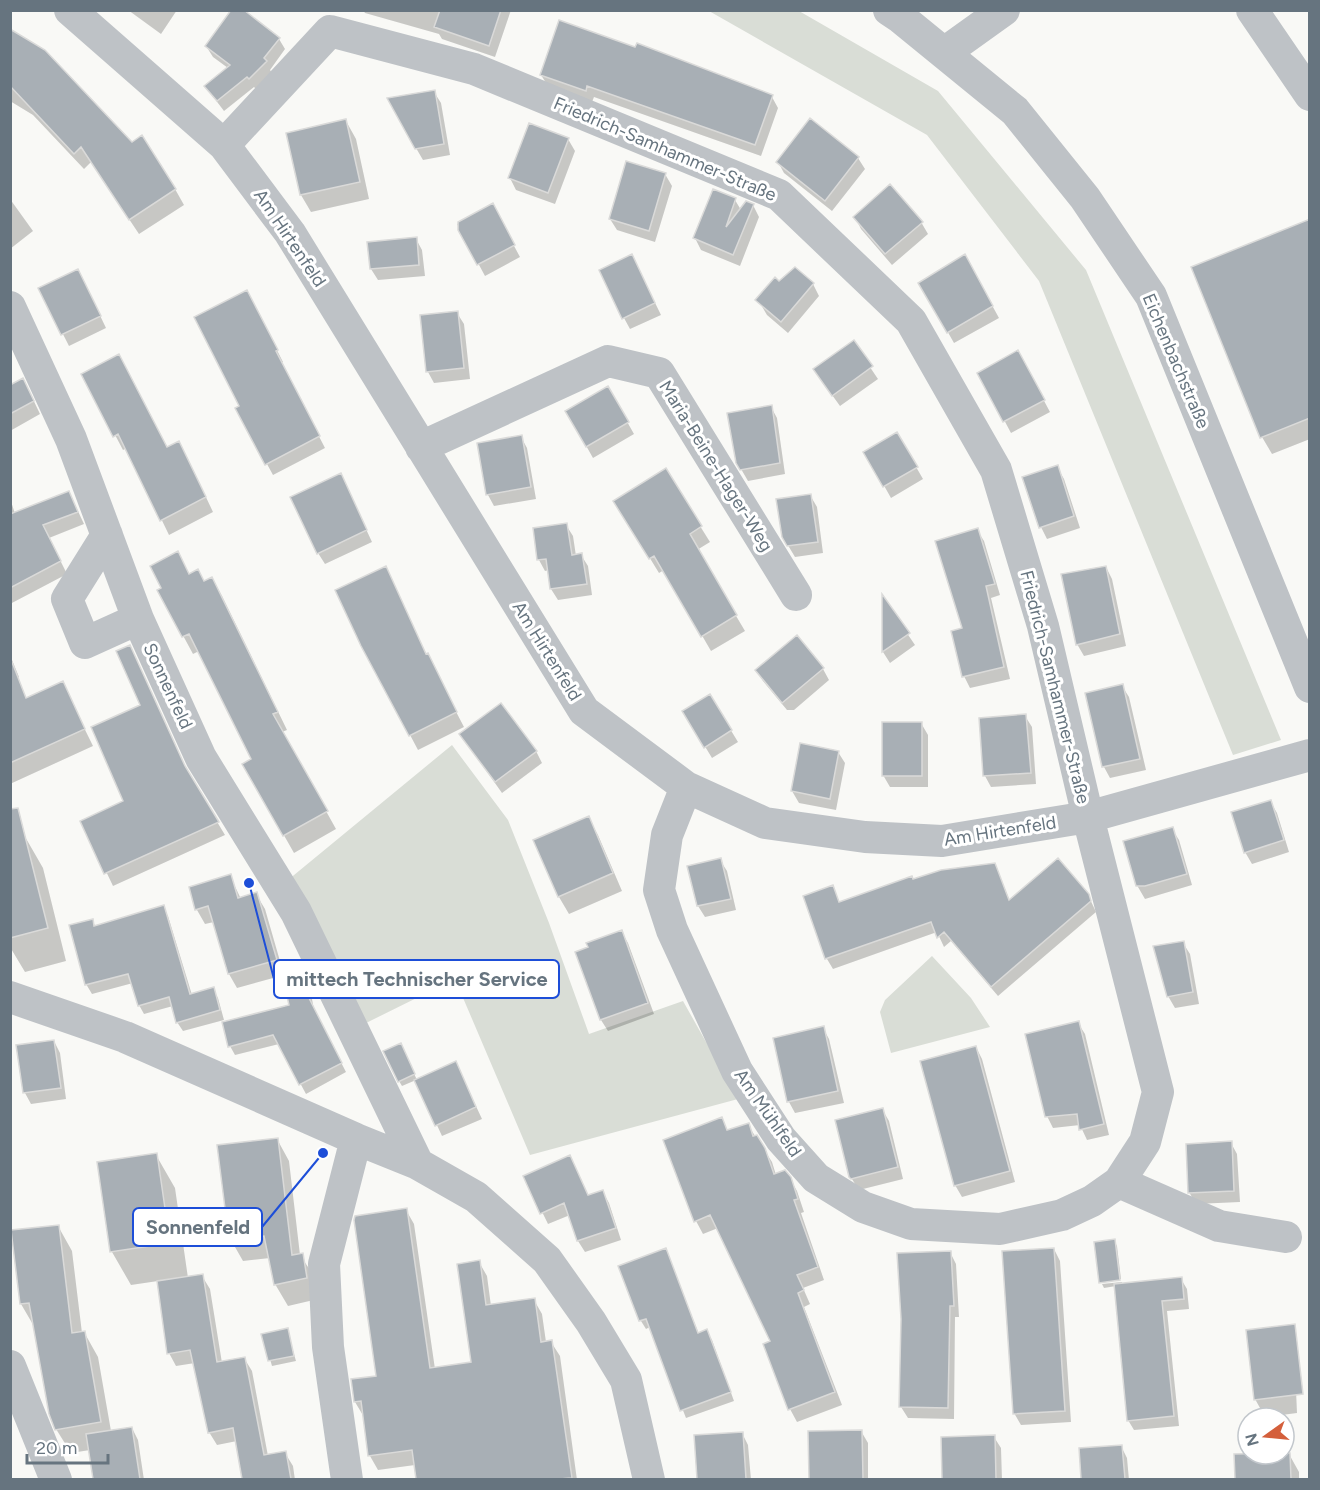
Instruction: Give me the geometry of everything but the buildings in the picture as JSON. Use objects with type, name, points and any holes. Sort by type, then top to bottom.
[{"type":"street","name":"Am Hirtenfeld","points":[[70,10],[224,145],[290,233],[584,711],[686,787],[765,823],[865,837],[942,841],[1088,817],[1310,755]]},
{"type":"street","name":"Eichenbachstraße","points":[[889,10],[1015,111],[1085,198],[1151,296],[1310,687]]},
{"type":"street","points":[[944,52],[1004,10]]},
{"type":"street","points":[[1252,10],[1310,95]]},
{"type":"street","name":"Friedrich-Samhammer-Straße","points":[[224,145],[330,31],[474,69],[779,195],[911,321],[996,470],[1043,626],[1088,817]]},
{"type":"street","name":"Sonnenfeld","points":[[10,307],[71,439],[138,619],[201,758],[296,912],[418,1164]]},
{"type":"street","name":"Maria-Beine-Hager-Weg","points":[[421,447],[608,361],[659,374],[796,595]]},
{"type":"street","points":[[107,535],[67,599],[85,644],[138,619]]},
{"type":"street","name":"Am Mühlfeld","points":[[686,787],[667,835],[659,890],[672,930],[737,1071],[781,1139],[816,1178],[863,1207],[911,1224],[1000,1229],[1062,1215],[1092,1201],[1119,1182],[1145,1142],[1158,1092],[1088,817]]},
{"type":"street","points":[[10,997],[124,1036],[356,1139],[418,1164],[476,1197],[547,1260],[591,1322],[626,1380],[649,1479]]},
{"type":"street","points":[[347,1479],[328,1347],[324,1264],[356,1139]]},
{"type":"street","points":[[1119,1182],[1219,1226],[1286,1237]]},
{"type":"street","points":[[10,1366],[56,1479]]},
{"type":"shaded area","points":[[709,11],[799,11],[938,91],[1086,270],[1281,740],[1233,755],[1039,281],[927,135]]},
{"type":"shaded area","points":[[452,745],[508,820],[549,923],[589,1034],[683,1001],[738,1099],[530,1155],[455,979],[362,1025],[288,880]]},
{"type":"shaded area","points":[[932,956],[971,998],[990,1027],[891,1053],[880,1012],[885,1000]]},
{"type":"place","name":"mittech Technischer Service","points":[[249,883]]},
{"type":"place","name":"Sonnenfeld","points":[[323,1153]]}]
